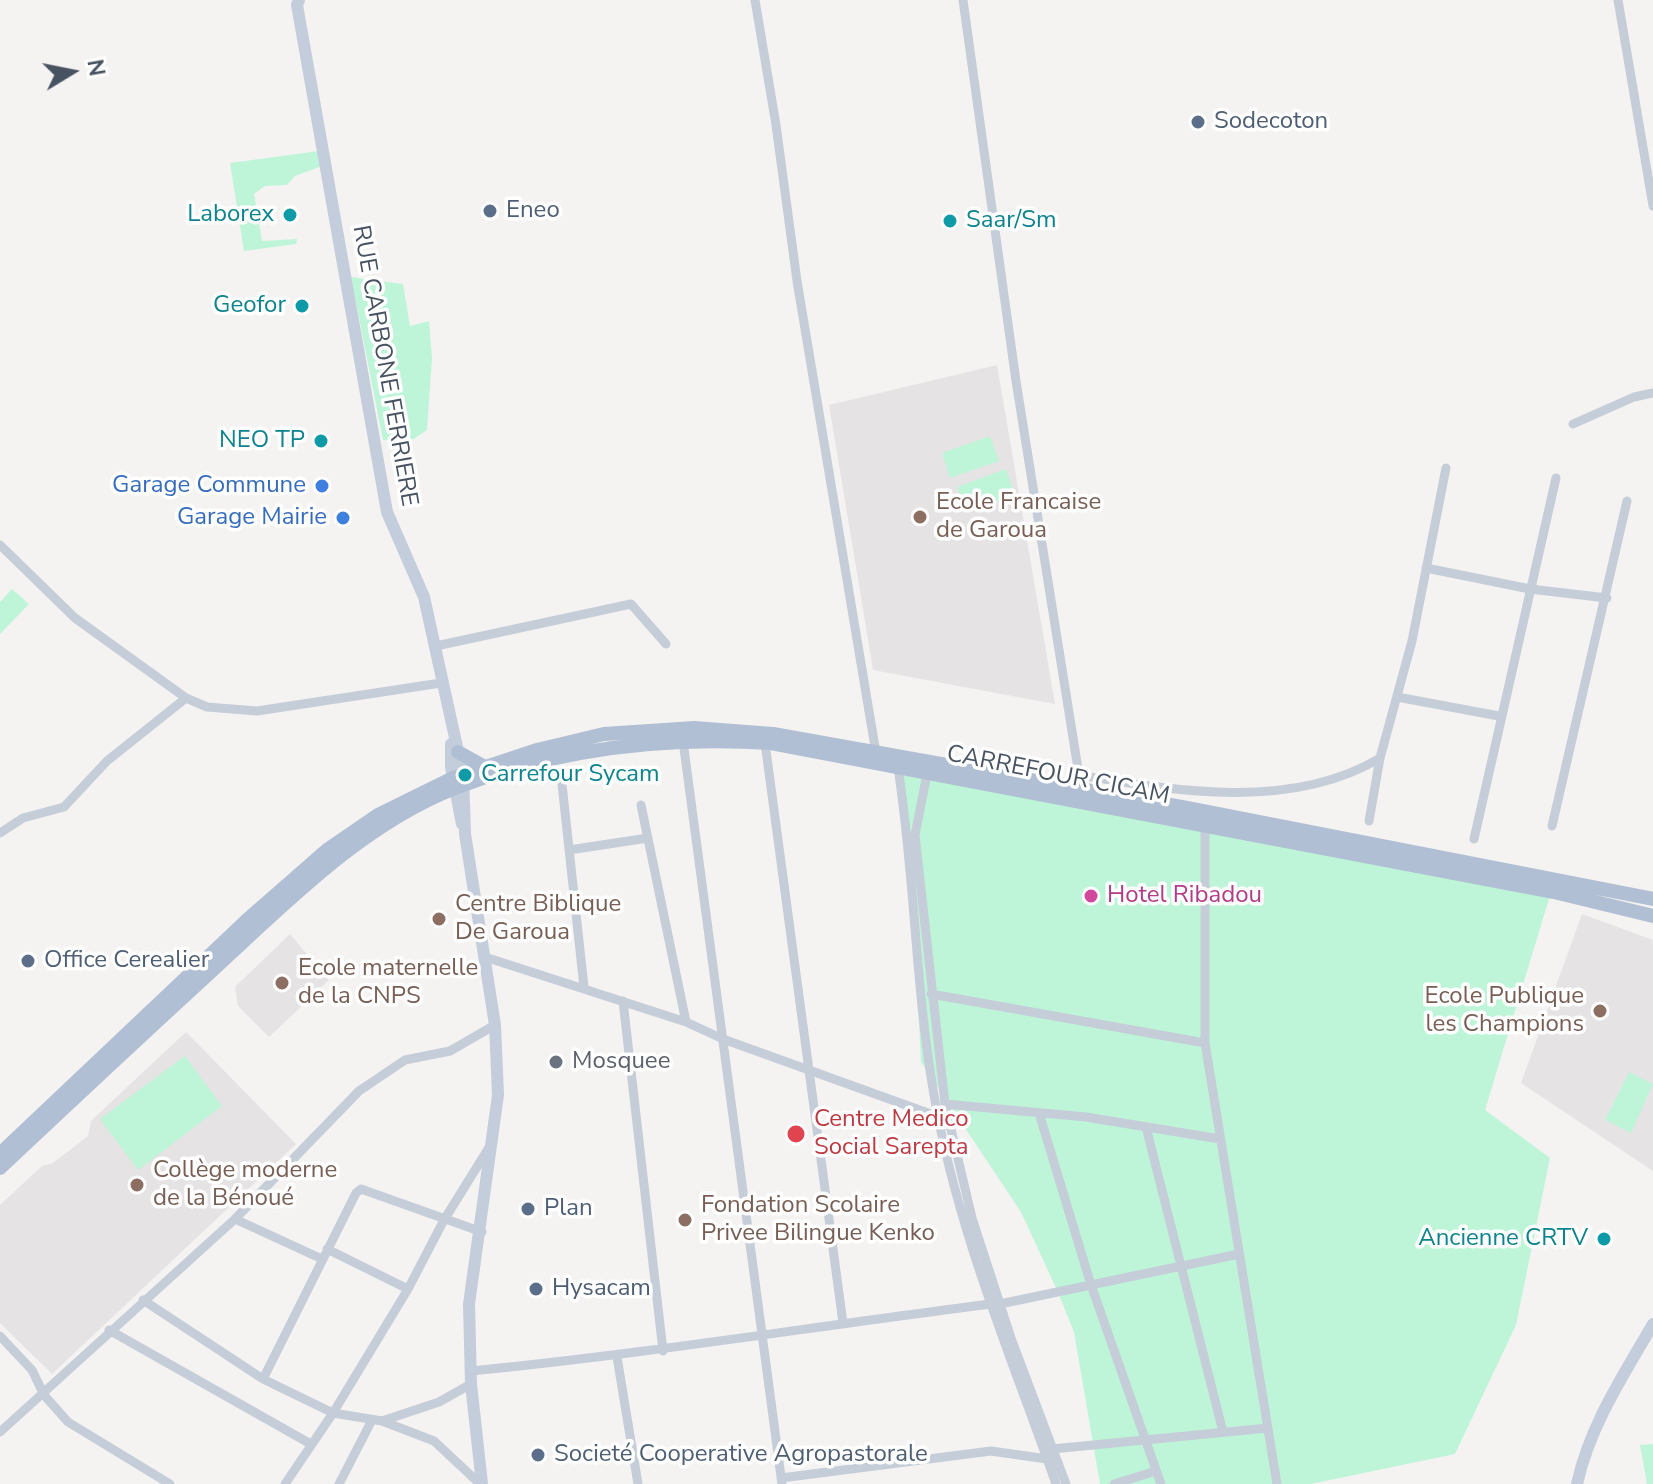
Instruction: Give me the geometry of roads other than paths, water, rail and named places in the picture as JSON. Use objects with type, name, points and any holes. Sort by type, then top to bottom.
[{"type":"main road","points":[[0,1154],[52,1112],[300,890],[380,829],[485,767],[537,750],[604,734],[694,728],[773,734],[1077,791],[1187,808],[1653,899]]},
{"type":"main road","name":"CARREFOUR CICAM","points":[[458,782],[602,748],[683,741],[765,743],[1554,892],[1653,916]]},
{"type":"main road","points":[[458,752],[485,767]]},
{"type":"main road","points":[[0,1168],[52,1112]]},
{"type":"street","name":"RUE CARBONE FERRIERE","points":[[299,0],[297,5],[387,512],[424,597],[458,752],[458,782]]},
{"type":"street","points":[[755,0],[797,281],[876,753]]},
{"type":"street","points":[[963,0],[1016,381],[1079,775],[1077,791]]},
{"type":"street","points":[[1618,0],[1653,206]]},
{"type":"street","points":[[1573,424],[1634,397],[1653,393]]},
{"type":"street","points":[[1369,821],[1380,758],[1412,641],[1446,468]]},
{"type":"street","points":[[1474,839],[1499,716],[1556,478]]},
{"type":"street","points":[[1552,826],[1627,501]]},
{"type":"street","points":[[0,545],[75,618],[186,698],[220,710],[257,711],[441,683]]},
{"type":"street","points":[[1426,568],[1530,589],[1607,598]]},
{"type":"street","points":[[436,646],[624,604],[636,608],[666,644]]},
{"type":"street","points":[[1397,697],[1499,716]]},
{"type":"street","points":[[0,833],[23,818],[64,807],[125,745],[186,698]]},
{"type":"street","name":"RUE CARBONE FERRIERE","points":[[452,733],[458,782]]},
{"type":"street","points":[[683,741],[781,1481],[991,1451],[1047,1459]]},
{"type":"street","points":[[765,743],[843,1323]]},
{"type":"street","points":[[1079,775],[1194,789],[1279,792],[1314,786],[1380,758]]},
{"type":"street","points":[[898,768],[939,1117],[962,1216],[1066,1484]]},
{"type":"street","points":[[927,774],[915,835],[945,1104],[996,1304],[1056,1484]]},
{"type":"street","points":[[561,775],[584,987]]},
{"type":"street","points":[[458,782],[495,1025],[498,1095],[482,1232],[469,1304],[471,1378],[481,1484]]},
{"type":"street","points":[[641,805],[686,1022]]},
{"type":"street","points":[[1205,827],[1205,1043],[1277,1484]]},
{"type":"street","points":[[569,850],[648,838]]},
{"type":"street","points":[[485,957],[686,1022],[723,1039],[939,1117]]},
{"type":"street","points":[[931,994],[1205,1043]]},
{"type":"street","points":[[623,1001],[663,1351]]},
{"type":"street","points":[[0,1432],[235,1219],[359,1091],[405,1060],[450,1051],[495,1025]]},
{"type":"street","points":[[945,1104],[1039,1113],[1220,1139]]},
{"type":"street","points":[[1039,1113],[1091,1285],[1161,1484]]},
{"type":"street","points":[[1146,1127],[1223,1432]]},
{"type":"street","points":[[285,1484],[309,1443],[333,1413],[494,1139]]},
{"type":"street","points":[[263,1379],[327,1249],[361,1189],[482,1232]]},
{"type":"street","points":[[235,1219],[322,1259]]},
{"type":"street","points":[[327,1249],[408,1289]]},
{"type":"street","points":[[339,1484],[377,1420],[439,1402],[471,1378],[761,1334],[996,1304],[1239,1254]]},
{"type":"street","points":[[143,1300],[263,1379],[333,1413],[377,1420],[434,1441],[481,1484]]},
{"type":"street","points":[[1577,1484],[1582,1459],[1603,1409],[1653,1324]]},
{"type":"street","points":[[109,1330],[309,1443]]},
{"type":"street","points":[[0,1336],[32,1370],[44,1395],[68,1422],[170,1484]]},
{"type":"street","points":[[617,1357],[638,1484]]},
{"type":"street","points":[[1052,1449],[1268,1428]]},
{"type":"street","points":[[1114,1484],[1156,1471]]},
{"type":"place","name":"Sodecoton","points":[[1198,122]]},
{"type":"place","name":"Eneo","points":[[490,211]]},
{"type":"place","name":"Laborex","points":[[290,215]]},
{"type":"place","name":"Saar/Sm","points":[[950,221]]},
{"type":"place","name":"Geofor","points":[[302,306]]},
{"type":"place","name":"NEO TP","points":[[321,441]]},
{"type":"place","name":"Garage Commune","points":[[322,486]]},
{"type":"place","name":"Ecole Francaise de Garoua","points":[[920,517]]},
{"type":"place","name":"Garage Mairie","points":[[343,518]]},
{"type":"place","name":"Carrefour Sycam","points":[[465,775]]},
{"type":"place","name":"Hotel Ribadou","points":[[1091,896]]},
{"type":"place","name":"Centre Biblique De Garoua","points":[[439,919]]},
{"type":"place","name":"Office Cerealier","points":[[28,961]]},
{"type":"place","name":"Ecole maternelle de la CNPS","points":[[282,983]]},
{"type":"place","name":"Ecole Publique les Champions","points":[[1600,1011]]},
{"type":"place","name":"Mosquee","points":[[556,1062]]},
{"type":"place","name":"Centre Medico Social Sarepta","points":[[796,1134]]},
{"type":"place","name":"Collège moderne de la Bénoué","points":[[137,1185]]},
{"type":"place","name":"Plan","points":[[528,1209]]},
{"type":"place","name":"Fondation Scolaire Privee Bilingue Kenko","points":[[685,1220]]},
{"type":"place","name":"Ancienne CRTV","points":[[1604,1239]]},
{"type":"place","name":"Hysacam","points":[[536,1289]]},
{"type":"place","name":"Societé Cooperative Agropastorale","points":[[538,1455]]}]
